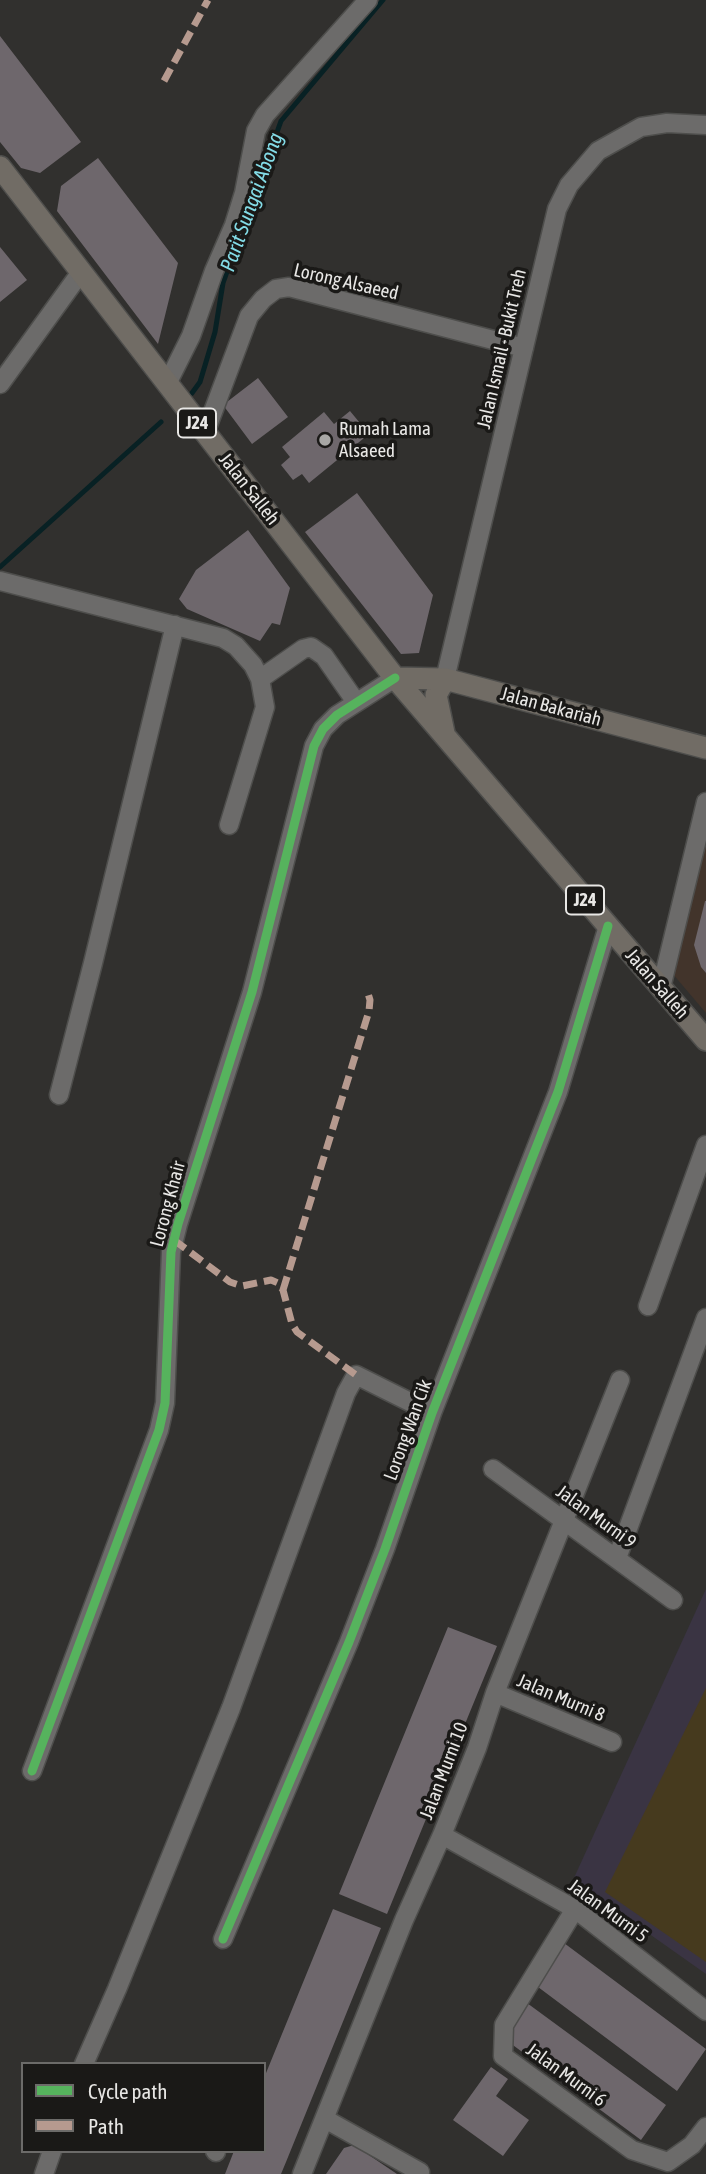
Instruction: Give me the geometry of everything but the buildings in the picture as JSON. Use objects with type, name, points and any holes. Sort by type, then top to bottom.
[{"type":"main road","name":"Jalan Salleh","points":[[0,167],[395,678]]},
{"type":"main road","name":"Jalan Bakariah","points":[[395,678],[445,679],[706,748]]},
{"type":"main road","name":"J24","points":[[395,678],[445,737]]},
{"type":"main road","points":[[445,679],[436,695],[445,737]]},
{"type":"main road","name":"Jalan Salleh","points":[[445,737],[706,1041]]},
{"type":"street","points":[[167,384],[191,336],[234,225],[244,193],[256,131],[265,116],[368,0]]},
{"type":"street","name":"Jalan Ismail - Bukit Treh","points":[[445,679],[557,209],[569,185],[598,151],[641,127],[667,123],[706,125]]},
{"type":"street","points":[[0,384],[81,272]]},
{"type":"street","name":"Lorong Alsaeed","points":[[205,433],[249,316],[263,299],[276,289],[289,287],[524,348]]},
{"type":"street","points":[[1,581],[230,641],[253,665],[260,679],[265,707],[229,825]]},
{"type":"street","points":[[59,1095],[175,625]]},
{"type":"street","points":[[260,679],[303,649],[311,647],[324,656],[356,702]]},
{"type":"street","name":"Lorong Khair","points":[[32,1771],[159,1430],[165,1403],[171,1252],[252,992],[314,746],[323,729],[337,715],[395,678]]},
{"type":"street","points":[[661,988],[706,802]]},
{"type":"street","name":"Lorong Wan Cik","points":[[223,1939],[354,1630],[385,1549],[432,1413],[558,1091],[608,926]]},
{"type":"street","points":[[648,1306],[706,1145]]},
{"type":"street","points":[[617,1558],[706,1318]]},
{"type":"street","points":[[85,2062],[231,1708],[346,1393],[356,1375],[432,1413]]},
{"type":"street","name":"Jalan Murni 10","points":[[302,2174],[404,1920],[477,1748],[495,1693],[620,1380]]},
{"type":"street","name":"Jalan Murni 9","points":[[493,1469],[673,1600]]},
{"type":"street","name":"Jalan Murni 8","points":[[495,1693],[612,1742]]},
{"type":"street","name":"Jalan Murni 5","points":[[442,1835],[575,1909],[706,2011]]},
{"type":"street","name":"Jalan Murni 6","points":[[575,1909],[504,2025],[503,2056],[632,2150],[668,2162],[692,2145],[706,2127]]},
{"type":"street","points":[[324,2119],[420,2172]]},
{"type":"street","points":[[44,2174],[51,2153]]},
{"type":"shaded area","points":[[706,836],[706,1013],[672,973]]},
{"type":"shaded area","points":[[706,1589],[706,1974],[573,1880]]},
{"type":"shaded area","points":[[706,1688],[706,1962],[605,1892]]},
{"type":"waterway","name":"Parit Sungai Abong","points":[[192,393],[200,382],[215,332],[223,283],[281,121],[383,0]]},
{"type":"waterway","points":[[0,567],[161,422]]},
{"type":"marked path","points":[[164,81],[208,0]]},
{"type":"marked path","points":[[283,1290],[369,1011],[367,990]]},
{"type":"marked path","points":[[174,1240],[230,1282],[242,1286],[271,1280],[278,1283],[283,1290],[292,1324],[297,1332],[356,1375]]},
{"type":"cycle path","points":[[32,1771],[159,1430],[165,1403],[171,1252],[252,992],[314,746],[323,729],[337,715],[395,678]]},
{"type":"cycle path","points":[[223,1939],[349,1642],[385,1549],[432,1413],[558,1092],[608,926]]},
{"type":"place","name":"Rumah Lama Alsaeed","points":[[325,440]]}]
